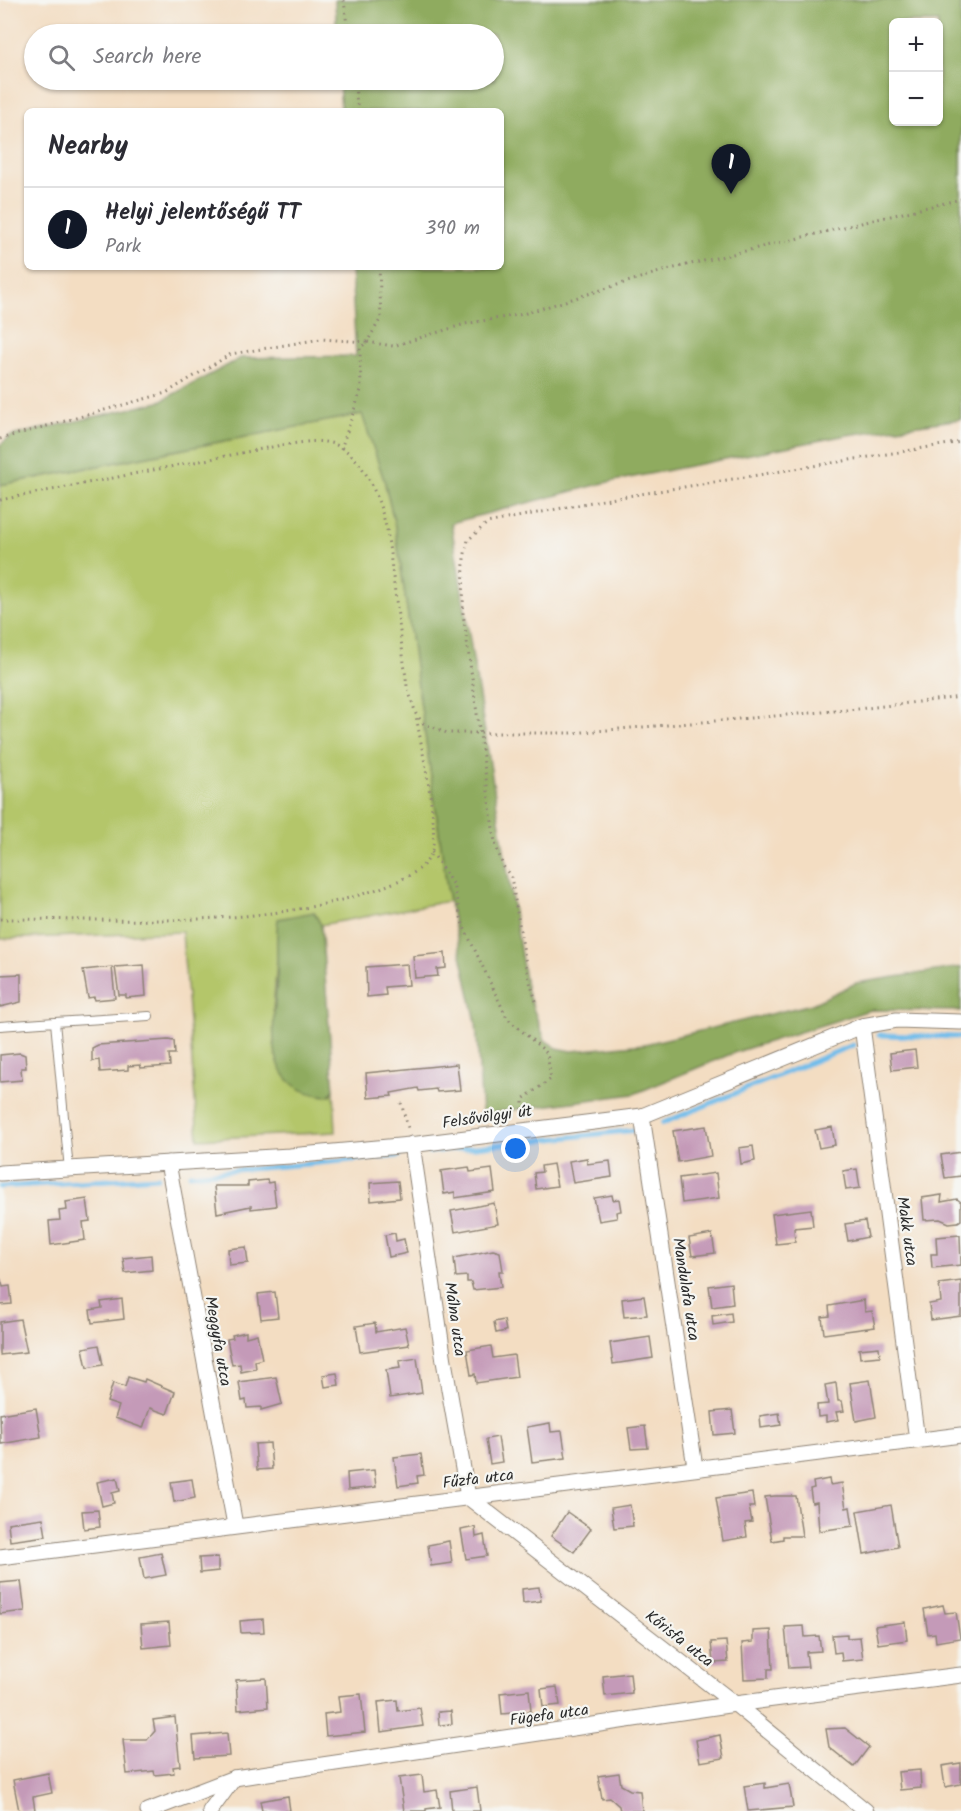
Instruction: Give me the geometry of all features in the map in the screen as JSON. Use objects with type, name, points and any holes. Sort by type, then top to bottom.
[{"type":"street","name":"Felsővölgyi út","points":[[0,1173],[411,1145],[523,1129],[642,1116],[862,1026],[897,1020],[961,1022]]},
{"type":"street","name":"Makk utca","points":[[862,1026],[917,1440]]},
{"type":"street","name":"Mandulafa utca","points":[[642,1116],[695,1467]]},
{"type":"street","name":"Málna utca","points":[[411,1145],[444,1361],[468,1497]]},
{"type":"street","name":"Meggyfa utca","points":[[168,1163],[235,1525]]},
{"type":"street","name":"Fűzfa utca","points":[[0,1557],[235,1525],[954,1436]]},
{"type":"street","points":[[954,1436],[961,1447]]},
{"type":"street","name":"Kőrisfa utca","points":[[468,1497],[735,1704],[866,1811]]},
{"type":"street","name":"Fügefa utca","points":[[148,1811],[234,1778],[735,1704],[961,1675]]},
{"type":"street","points":[[210,1811],[234,1778]]},
{"type":"lane","points":[[0,1026],[148,1016]]},
{"type":"lane","points":[[55,1022],[69,1170]]},
{"type":"path","points":[[344,0],[347,24]]},
{"type":"path","points":[[355,90],[358,108]]},
{"type":"path","points":[[0,439],[166,393],[231,354],[321,339],[393,346],[465,324],[524,314],[666,270],[961,199]]},
{"type":"path","points":[[341,449],[361,390],[360,348],[367,342],[381,318],[379,270]]},
{"type":"path","points":[[0,500],[282,445],[326,442],[341,449],[369,477],[387,530],[407,686],[416,714],[434,831],[432,852],[419,869],[404,879],[347,900],[301,908],[201,918],[0,919]]},
{"type":"path","points":[[536,1001],[528,976],[511,877],[503,866],[495,843],[486,760],[478,734],[463,613],[464,558],[468,540],[487,523],[676,487],[961,442]]},
{"type":"path","points":[[416,714],[423,723],[447,733],[571,734],[858,709],[961,696]]},
{"type":"path","points":[[432,852],[453,885],[463,925],[507,1018],[547,1053],[551,1079],[523,1099],[523,1129]]},
{"type":"path","points":[[401,1103],[411,1145]]},
{"type":"green space","points":[[335,0],[961,0],[961,385],[385,484],[395,526],[449,901],[321,925],[314,912],[293,918],[277,959],[273,1011],[331,1095],[334,1090],[336,1132],[198,1139],[182,932],[0,939],[0,485],[362,414],[351,270],[504,270],[504,108],[341,108],[340,90],[504,90],[504,24],[336,24]]},
{"type":"green space","points":[[335,0],[961,0],[961,419],[847,435],[604,483],[451,523],[527,992],[545,1040],[557,1048],[572,1051],[645,1044],[812,1004],[856,983],[961,967],[961,1011],[870,1010],[736,1052],[634,1094],[482,1114],[476,1022],[449,901],[395,526],[385,483],[362,414],[0,485],[0,445],[11,436],[159,402],[241,358],[356,356],[351,270],[504,270],[504,108],[341,108],[340,90],[504,90],[504,24],[336,24]]},
{"type":"green space","points":[[314,912],[321,925],[334,1090],[328,1096],[306,1092],[291,1083],[281,1070],[274,1037],[278,919]]},
{"type":"building","points":[[445,953],[446,968],[437,969],[438,976],[415,978],[413,956]]},
{"type":"building","points":[[407,964],[409,985],[385,987],[386,995],[367,997],[366,967]]},
{"type":"building","points":[[144,965],[146,996],[126,998],[126,995],[119,995],[115,967]]},
{"type":"building","points":[[112,967],[115,998],[95,1000],[94,997],[88,998],[83,970]]},
{"type":"building","points":[[21,974],[21,1002],[0,1007],[0,975]]},
{"type":"building","points":[[174,1041],[175,1054],[169,1054],[170,1066],[141,1068],[140,1065],[128,1066],[128,1070],[100,1072],[99,1060],[92,1061],[92,1048],[98,1045]]},
{"type":"building","points":[[915,1050],[917,1067],[892,1070],[890,1053]]},
{"type":"building","points":[[20,1053],[25,1055],[26,1068],[21,1068],[22,1080],[0,1082],[0,1055]]},
{"type":"building","points":[[457,1064],[460,1090],[437,1092],[436,1089],[419,1091],[418,1088],[391,1093],[392,1096],[368,1098],[366,1073]]},
{"type":"building","points":[[706,1126],[711,1156],[678,1162],[673,1131]]},
{"type":"building","points":[[832,1127],[835,1145],[819,1148],[815,1130]]},
{"type":"building","points":[[753,1146],[755,1161],[741,1164],[739,1148]]},
{"type":"building","points":[[961,1152],[961,1176],[945,1178],[941,1155]]},
{"type":"building","points":[[587,1158],[587,1164],[610,1161],[612,1177],[573,1183],[569,1161]]},
{"type":"building","points":[[553,1164],[557,1186],[536,1189],[534,1173],[542,1172],[541,1166]]},
{"type":"building","points":[[469,1167],[470,1172],[492,1169],[495,1192],[455,1198],[455,1192],[444,1194],[441,1171]]},
{"type":"building","points":[[857,1169],[860,1188],[846,1190],[843,1171]]},
{"type":"building","points":[[716,1173],[719,1198],[682,1203],[679,1178]]},
{"type":"building","points":[[267,1180],[268,1183],[273,1182],[276,1206],[251,1209],[251,1206],[217,1213],[214,1186],[248,1186],[248,1182]]},
{"type":"building","points":[[398,1181],[400,1198],[371,1201],[370,1183]]},
{"type":"building","points":[[612,1195],[613,1200],[619,1199],[621,1211],[616,1212],[617,1218],[599,1221],[594,1198]]},
{"type":"building","points":[[942,1195],[941,1202],[957,1199],[961,1202],[961,1220],[949,1223],[940,1219],[924,1220],[922,1198]]},
{"type":"building","points":[[87,1199],[90,1221],[83,1222],[85,1240],[51,1245],[49,1221],[60,1220],[59,1211],[67,1210],[66,1202]]},
{"type":"building","points":[[494,1203],[498,1224],[455,1232],[451,1211]]},
{"type":"building","points":[[811,1209],[813,1226],[794,1228],[795,1242],[776,1244],[772,1214]]},
{"type":"building","points":[[865,1221],[868,1237],[848,1241],[845,1224]]},
{"type":"building","points":[[395,1233],[396,1241],[404,1239],[407,1253],[389,1257],[385,1235]]},
{"type":"building","points":[[712,1234],[715,1253],[692,1256],[689,1238]]},
{"type":"building","points":[[960,1235],[961,1265],[932,1268],[931,1254],[937,1254],[936,1237]]},
{"type":"building","points":[[246,1247],[248,1263],[229,1265],[228,1249]]},
{"type":"building","points":[[493,1250],[500,1252],[503,1271],[499,1271],[501,1287],[473,1290],[471,1282],[467,1282],[467,1276],[456,1277],[454,1258]]},
{"type":"building","points":[[151,1255],[152,1270],[125,1273],[123,1258]]},
{"type":"building","points":[[0,1277],[3,1287],[10,1286],[12,1304],[0,1305]]},
{"type":"building","points":[[961,1281],[961,1316],[931,1320],[929,1304],[941,1302],[939,1284]]},
{"type":"building","points":[[731,1283],[733,1304],[712,1307],[709,1286]]},
{"type":"building","points":[[275,1292],[278,1317],[261,1319],[258,1294]]},
{"type":"building","points":[[644,1296],[647,1315],[624,1317],[622,1299]]},
{"type":"building","points":[[122,1299],[124,1319],[92,1323],[90,1310],[102,1308],[101,1302]]},
{"type":"building","points":[[864,1300],[865,1312],[872,1311],[875,1327],[824,1334],[822,1317],[830,1316],[829,1306]]},
{"type":"building","points":[[731,1313],[732,1322],[713,1325],[712,1316]]},
{"type":"building","points":[[20,1319],[27,1352],[0,1355],[0,1322]]},
{"type":"building","points":[[504,1320],[506,1331],[496,1333],[494,1322]]},
{"type":"building","points":[[375,1323],[376,1332],[405,1327],[409,1345],[360,1352],[356,1326]]},
{"type":"building","points":[[246,1332],[246,1337],[257,1334],[262,1359],[255,1361],[256,1369],[241,1372],[240,1364],[232,1365],[227,1339],[233,1338],[232,1335]]},
{"type":"building","points":[[650,1337],[653,1358],[613,1364],[610,1343]]},
{"type":"building","points":[[99,1345],[103,1365],[87,1368],[83,1348]]},
{"type":"building","points":[[491,1346],[493,1358],[514,1355],[517,1377],[476,1383],[475,1374],[471,1375],[467,1350]]},
{"type":"building","points":[[879,1347],[880,1356],[860,1358],[859,1349]]},
{"type":"building","points":[[417,1358],[422,1393],[390,1398],[386,1370],[400,1368],[399,1361]]},
{"type":"building","points":[[337,1373],[339,1385],[325,1387],[323,1375]]},
{"type":"building","points":[[128,1377],[144,1382],[145,1379],[175,1392],[167,1414],[150,1408],[143,1428],[115,1418],[119,1406],[107,1402],[113,1383],[125,1387]]},
{"type":"building","points":[[276,1377],[282,1404],[261,1410],[261,1407],[247,1408],[246,1400],[242,1401],[239,1382]]},
{"type":"building","points":[[870,1380],[876,1417],[856,1421],[850,1383]]},
{"type":"building","points":[[836,1383],[838,1401],[842,1401],[844,1411],[836,1412],[838,1420],[826,1422],[826,1416],[818,1417],[817,1405],[828,1404],[825,1385]]},
{"type":"building","points":[[36,1408],[41,1437],[1,1444],[0,1414]]},
{"type":"building","points":[[732,1410],[735,1433],[714,1435],[712,1412]]},
{"type":"building","points":[[779,1413],[781,1425],[761,1428],[760,1416]]},
{"type":"building","points":[[550,1423],[551,1432],[562,1431],[566,1458],[532,1462],[527,1427]]},
{"type":"building","points":[[645,1426],[648,1448],[631,1449],[628,1428]]},
{"type":"building","points":[[498,1437],[502,1462],[490,1464],[486,1439]]},
{"type":"building","points":[[270,1443],[272,1469],[257,1470],[255,1444]]},
{"type":"building","points":[[421,1454],[424,1475],[417,1476],[418,1483],[398,1486],[394,1457]]},
{"type":"building","points":[[374,1470],[376,1487],[348,1490],[347,1473]]},
{"type":"building","points":[[117,1478],[120,1491],[112,1493],[114,1503],[102,1506],[97,1482]]},
{"type":"building","points":[[192,1479],[195,1498],[174,1502],[171,1482]]},
{"type":"building","points":[[829,1479],[830,1485],[842,1483],[846,1508],[850,1507],[853,1526],[819,1531],[817,1502],[812,1503],[810,1489],[814,1488],[813,1482]]},
{"type":"building","points":[[752,1493],[754,1507],[749,1507],[752,1522],[745,1523],[747,1537],[723,1541],[716,1498]]},
{"type":"building","points":[[796,1496],[802,1536],[783,1536],[783,1539],[772,1541],[765,1497]]},
{"type":"building","points":[[630,1505],[633,1526],[614,1528],[611,1508]]},
{"type":"building","points":[[891,1505],[898,1547],[864,1554],[857,1511]]},
{"type":"building","points":[[98,1510],[100,1527],[84,1529],[82,1511]]},
{"type":"building","points":[[567,1512],[591,1529],[574,1552],[551,1536]]},
{"type":"building","points":[[43,1518],[46,1536],[10,1541],[8,1523]]},
{"type":"building","points":[[475,1527],[476,1537],[484,1535],[487,1556],[466,1559],[461,1530]]},
{"type":"building","points":[[449,1541],[452,1563],[431,1566],[428,1545]]},
{"type":"building","points":[[161,1553],[166,1575],[144,1579],[140,1557]]},
{"type":"building","points":[[218,1557],[218,1571],[200,1573],[199,1558]]},
{"type":"building","points":[[21,1581],[25,1611],[0,1614],[0,1583]]},
{"type":"building","points":[[539,1587],[541,1601],[523,1603],[522,1589]]},
{"type":"building","points":[[943,1605],[945,1613],[956,1612],[960,1638],[936,1642],[935,1633],[928,1634],[924,1609]]},
{"type":"building","points":[[263,1619],[264,1632],[241,1633],[240,1621]]},
{"type":"building","points":[[169,1622],[171,1645],[143,1648],[141,1624]]},
{"type":"building","points":[[905,1622],[907,1640],[878,1644],[875,1626]]},
{"type":"building","points":[[804,1626],[805,1637],[819,1636],[821,1651],[806,1652],[808,1667],[789,1668],[785,1627]]},
{"type":"building","points":[[771,1630],[773,1669],[768,1669],[768,1678],[744,1679],[742,1643],[753,1642],[753,1631]]},
{"type":"building","points":[[847,1634],[847,1638],[860,1637],[863,1659],[842,1661],[841,1652],[834,1653],[832,1635]]},
{"type":"building","points":[[726,1641],[728,1662],[713,1663],[711,1642]]},
{"type":"building","points":[[630,1673],[632,1693],[605,1696],[603,1676]]},
{"type":"building","points":[[266,1678],[268,1707],[238,1710],[236,1680]]},
{"type":"building","points":[[557,1687],[560,1705],[543,1707],[541,1689]]},
{"type":"building","points":[[529,1690],[531,1711],[502,1714],[500,1693]]},
{"type":"building","points":[[361,1694],[365,1732],[326,1736],[324,1714],[340,1712],[338,1696]]},
{"type":"building","points":[[397,1700],[398,1711],[420,1708],[423,1726],[381,1732],[378,1702]]},
{"type":"building","points":[[451,1711],[452,1724],[439,1725],[438,1712]]},
{"type":"building","points":[[175,1717],[180,1766],[173,1767],[174,1773],[155,1775],[154,1771],[127,1774],[123,1740],[147,1740],[155,1731],[153,1720]]},
{"type":"building","points":[[845,1728],[869,1747],[854,1767],[829,1747],[826,1729]]},
{"type":"building","points":[[227,1733],[229,1756],[195,1758],[193,1736]]},
{"type":"building","points":[[720,1735],[724,1758],[700,1762],[696,1740]]},
{"type":"building","points":[[961,1763],[961,1784],[945,1787],[942,1766]]},
{"type":"building","points":[[920,1770],[921,1788],[900,1790],[898,1772]]},
{"type":"building","points":[[48,1773],[52,1793],[33,1797],[35,1810],[19,1811],[13,1780]]},
{"type":"building","points":[[619,1773],[621,1785],[630,1790],[640,1791],[642,1811],[620,1811],[619,1806],[610,1798],[602,1799],[598,1776]]},
{"type":"building","points":[[422,1775],[424,1792],[437,1790],[440,1807],[426,1809],[426,1811],[404,1811],[399,1778]]},
{"type":"building","points":[[765,1783],[765,1788],[789,1784],[793,1807],[748,1811],[744,1786]]},
{"type":"building","points":[[477,1787],[480,1811],[452,1811],[450,1791]]},
{"type":"building","points":[[288,1796],[290,1811],[262,1811],[260,1801]]},
{"type":"waterway","points":[[879,1035],[961,1037]]},
{"type":"waterway","points":[[663,1123],[853,1045]]},
{"type":"waterway","points":[[429,1152],[636,1130]]},
{"type":"waterway","points":[[190,1174],[399,1156]]},
{"type":"waterway","points":[[0,1187],[158,1177]]},
{"type":"place","name":"Helyi jelentőségű TT","points":[[731,194]]}]
